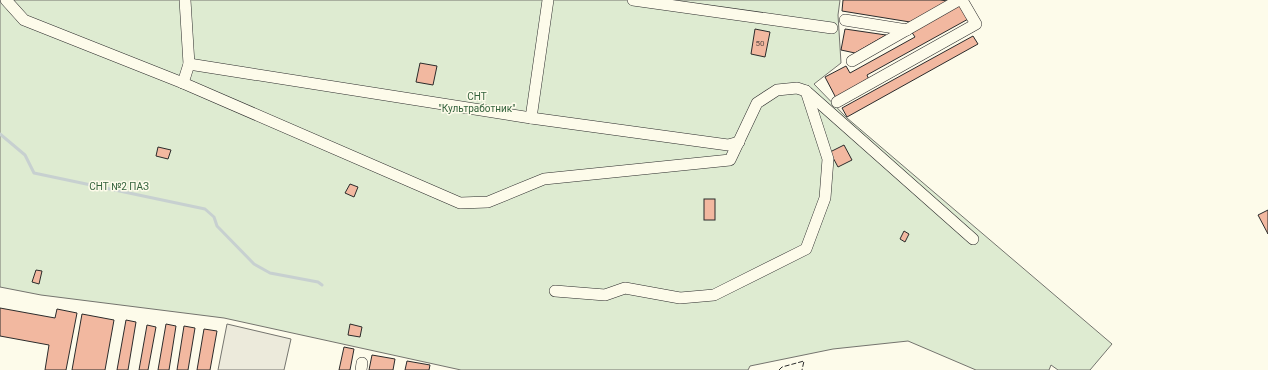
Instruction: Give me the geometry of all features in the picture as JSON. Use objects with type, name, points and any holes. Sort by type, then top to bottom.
[{"type":"lane","points":[[6,0],[24,20],[183,83],[460,203],[488,202],[544,179],[730,160],[757,104],[778,90],[797,88],[806,91],[974,239]]},
{"type":"lane","points":[[183,83],[189,64],[185,0]]},
{"type":"lane","points":[[531,118],[548,0]]},
{"type":"lane","points":[[633,0],[832,28]]},
{"type":"lane","points":[[852,61],[959,0]]},
{"type":"lane","points":[[838,102],[976,24],[962,0]]},
{"type":"lane","points":[[845,20],[907,30]]},
{"type":"lane","points":[[189,64],[531,118],[728,146],[739,142]]},
{"type":"lane","points":[[555,291],[605,294],[625,288],[680,298],[714,294],[806,249],[825,198],[828,159],[806,91]]},
{"type":"green space","name":"СНТ №2 ПАЗ","points":[[0,0],[840,0],[838,15],[841,63],[814,84],[847,118],[1112,344],[1090,370],[1058,370],[1051,365],[1049,370],[976,370],[908,341],[833,349],[750,366],[748,370],[461,370],[224,318],[41,295],[0,287]]},
{"type":"shaded area","points":[[227,324],[291,339],[284,370],[218,370]]},
{"type":"building","points":[[843,0],[948,1],[910,22],[842,11]]},
{"type":"building","points":[[962,3],[970,18],[867,75],[869,80],[836,98],[825,77],[846,66],[850,73],[915,37],[911,31]]},
{"type":"building","points":[[755,29],[770,32],[765,57],[751,54]]},
{"type":"building","points":[[845,29],[886,35],[855,53],[841,50]]},
{"type":"building","points":[[973,36],[978,44],[847,117],[842,108]]},
{"type":"building","points":[[420,63],[437,66],[433,85],[416,82]]},
{"type":"building","points":[[844,145],[852,160],[838,167],[830,152]]},
{"type":"building","points":[[158,147],[171,150],[168,159],[156,156]]},
{"type":"building","points":[[350,184],[358,187],[354,197],[345,193]]},
{"type":"building","points":[[704,199],[715,199],[715,220],[704,220]]},
{"type":"building","points":[[1268,210],[1268,234],[1258,215]]},
{"type":"building","points":[[904,231],[909,234],[905,242],[900,239]]},
{"type":"building","points":[[36,270],[42,271],[39,284],[32,282]]},
{"type":"building","points":[[0,308],[55,318],[57,309],[77,313],[66,370],[45,370],[49,345],[0,336]]},
{"type":"building","points":[[82,314],[114,320],[105,370],[72,370]]},
{"type":"building","points":[[126,320],[136,322],[128,370],[117,370]]},
{"type":"building","points":[[166,324],[176,326],[169,370],[158,370]]},
{"type":"building","points":[[350,324],[362,327],[360,337],[348,335]]},
{"type":"building","points":[[147,325],[156,327],[148,370],[139,370]]},
{"type":"building","points":[[184,326],[195,328],[188,370],[177,370]]},
{"type":"building","points":[[204,329],[217,331],[210,370],[197,370]]},
{"type":"building","points":[[344,347],[354,349],[350,370],[339,370]]},
{"type":"building","points":[[372,355],[395,359],[393,370],[369,370]]},
{"type":"building","points":[[407,361],[430,365],[429,370],[405,370]]},
{"type":"waterway","points":[[0,134],[25,155],[34,173],[205,209],[214,217],[217,226],[254,264],[270,273],[318,282],[322,285]]},
{"type":"fence","points":[[779,370],[782,367],[804,361],[802,370]]},
{"type":"park label","name":"СНТ \"Культработник\"","points":[[477,102]]}]
